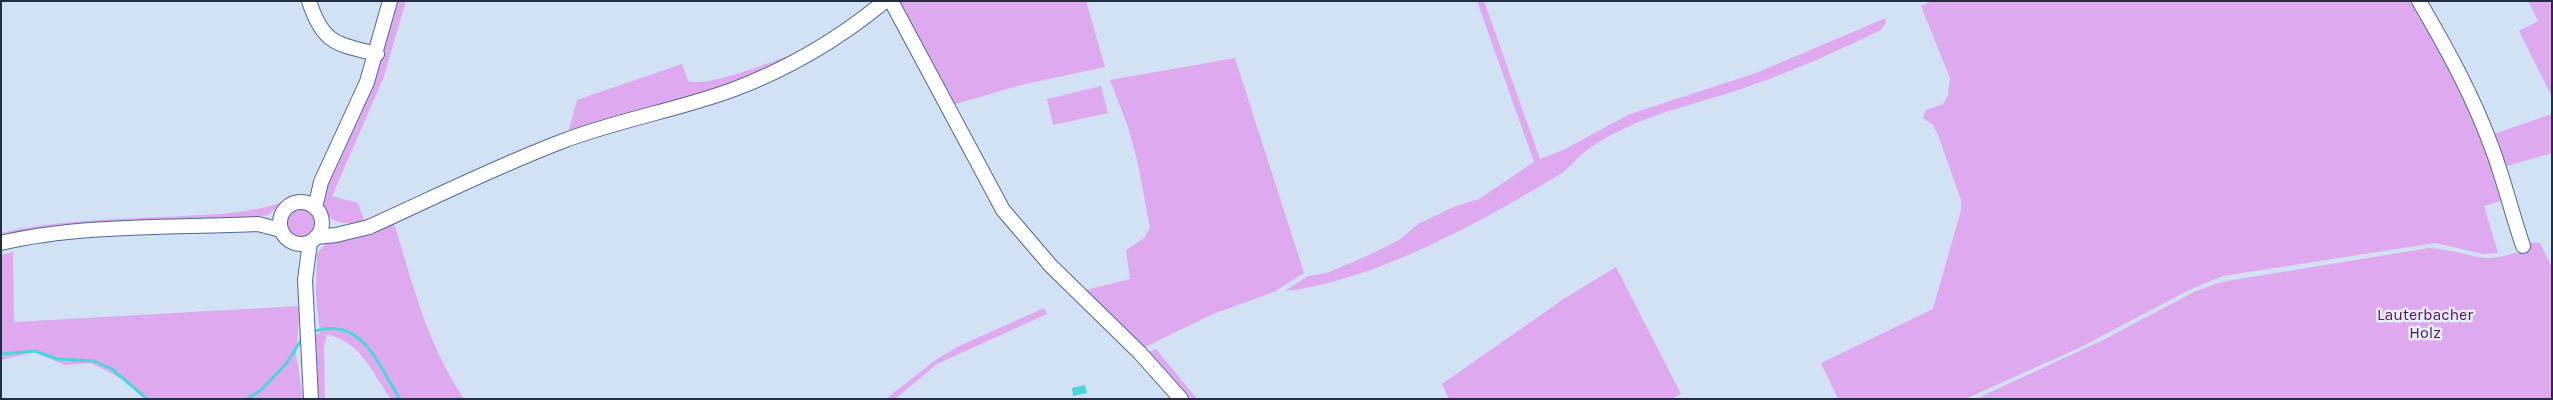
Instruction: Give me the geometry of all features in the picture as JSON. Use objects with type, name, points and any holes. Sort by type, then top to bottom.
[{"type":"street","points":[[310,1],[319,27],[335,42],[377,54]]},
{"type":"street","points":[[1,243],[58,233],[258,224],[281,216],[290,205],[301,202],[320,182],[367,82],[377,54],[390,1]]},
{"type":"street","points":[[281,216],[281,230],[288,240],[294,243],[369,226],[562,141],[625,120],[731,90],[767,76],[832,40],[886,1]]},
{"type":"street","points":[[891,1],[1003,210],[1051,266],[1140,353],[1181,399]]},
{"type":"street","points":[[2419,1],[2452,55],[2482,120],[2502,176],[2523,246]]},
{"type":"street","points":[[305,280],[313,239],[320,229],[318,213],[320,182]]},
{"type":"street","points":[[301,202],[351,230]]},
{"type":"street","points":[[258,224],[281,230]]},
{"type":"street","points":[[294,243],[305,280],[311,399]]},
{"type":"green space","points":[[395,1],[406,1],[383,79],[332,196],[358,203],[364,220],[516,152],[568,133],[577,100],[682,64],[688,81],[714,80],[751,69],[817,44],[787,62],[362,223],[338,222],[327,215],[324,202],[325,192]]},
{"type":"green space","points":[[898,1],[1086,1],[1105,67],[1021,85],[952,105]]},
{"type":"green space","points":[[1477,1],[1484,1],[1540,159],[1563,150],[1630,114],[1756,73],[1886,18],[1881,30],[1801,66],[1736,91],[1654,116],[1617,132],[1601,140],[1586,151],[1562,173],[1499,210],[1428,246],[1392,262],[1355,275],[1319,285],[1285,291],[1308,276],[1327,273],[1369,255],[1399,240],[1418,224],[1456,206],[1479,199],[1534,162]]},
{"type":"green space","points":[[1932,1],[2417,1],[2456,69],[2506,199],[2484,206],[2498,253],[2483,254],[2435,243],[2223,276],[2191,289],[2079,348],[1965,399],[1838,399],[1821,363],[1933,309],[1961,210],[1961,200],[1938,135],[1933,125],[1923,118],[1926,110],[1943,104],[1948,95],[1950,78],[1921,6]]},
{"type":"green space","points":[[2528,1],[2552,1],[2552,97],[2519,31],[2538,21]]},
{"type":"green space","points":[[1235,58],[1304,273],[1274,292],[1213,314],[1139,350],[1078,292],[1130,279],[1126,250],[1144,238],[1150,228],[1138,164],[1128,127],[1110,80]]},
{"type":"green space","points":[[1101,86],[1108,113],[1053,125],[1047,99]]},
{"type":"green space","points":[[2552,114],[2552,153],[2503,167],[2491,135]]},
{"type":"green space","points":[[283,202],[268,215],[248,218],[1,238],[1,233],[46,225],[93,220],[223,214],[259,209]]},
{"type":"green space","points":[[300,209],[310,213],[314,223],[310,233],[300,237],[290,233],[286,223],[290,213]]},
{"type":"green space","points":[[393,220],[414,290],[430,334],[451,378],[464,399],[391,399],[358,351],[339,338],[327,334],[324,347],[325,399],[315,399],[313,336],[320,333],[316,295],[317,253],[326,244]]},
{"type":"green space","name":"Lauterbacher Holz","points":[[2524,242],[2540,243],[2552,267],[2552,399],[1978,398],[2105,339],[2194,292],[2221,282],[2429,248],[2449,250],[2484,258],[2495,257],[2522,251]]},
{"type":"green space","points":[[13,252],[14,322],[300,306],[296,354],[303,399],[146,399],[122,379],[91,363],[65,365],[35,352],[1,360],[1,255]]},
{"type":"green space","points":[[1616,267],[1681,394],[1672,399],[1449,399],[1442,384],[1565,298]]},
{"type":"green space","points":[[1044,308],[1047,314],[937,364],[895,399],[886,399],[934,361],[957,347]]},
{"type":"green space","points":[[1156,349],[1197,399],[1185,399],[1146,353]]},
{"type":"shaded area","points":[[1085,385],[1087,393],[1073,396],[1072,388]]},
{"type":"waterway","points":[[312,332],[329,329],[344,330],[356,336],[375,358],[400,399]]},
{"type":"waterway","points":[[247,399],[261,390],[287,363],[304,335]]},
{"type":"waterway","points":[[1,354],[35,351],[57,359],[94,361],[112,369],[147,399]]}]
